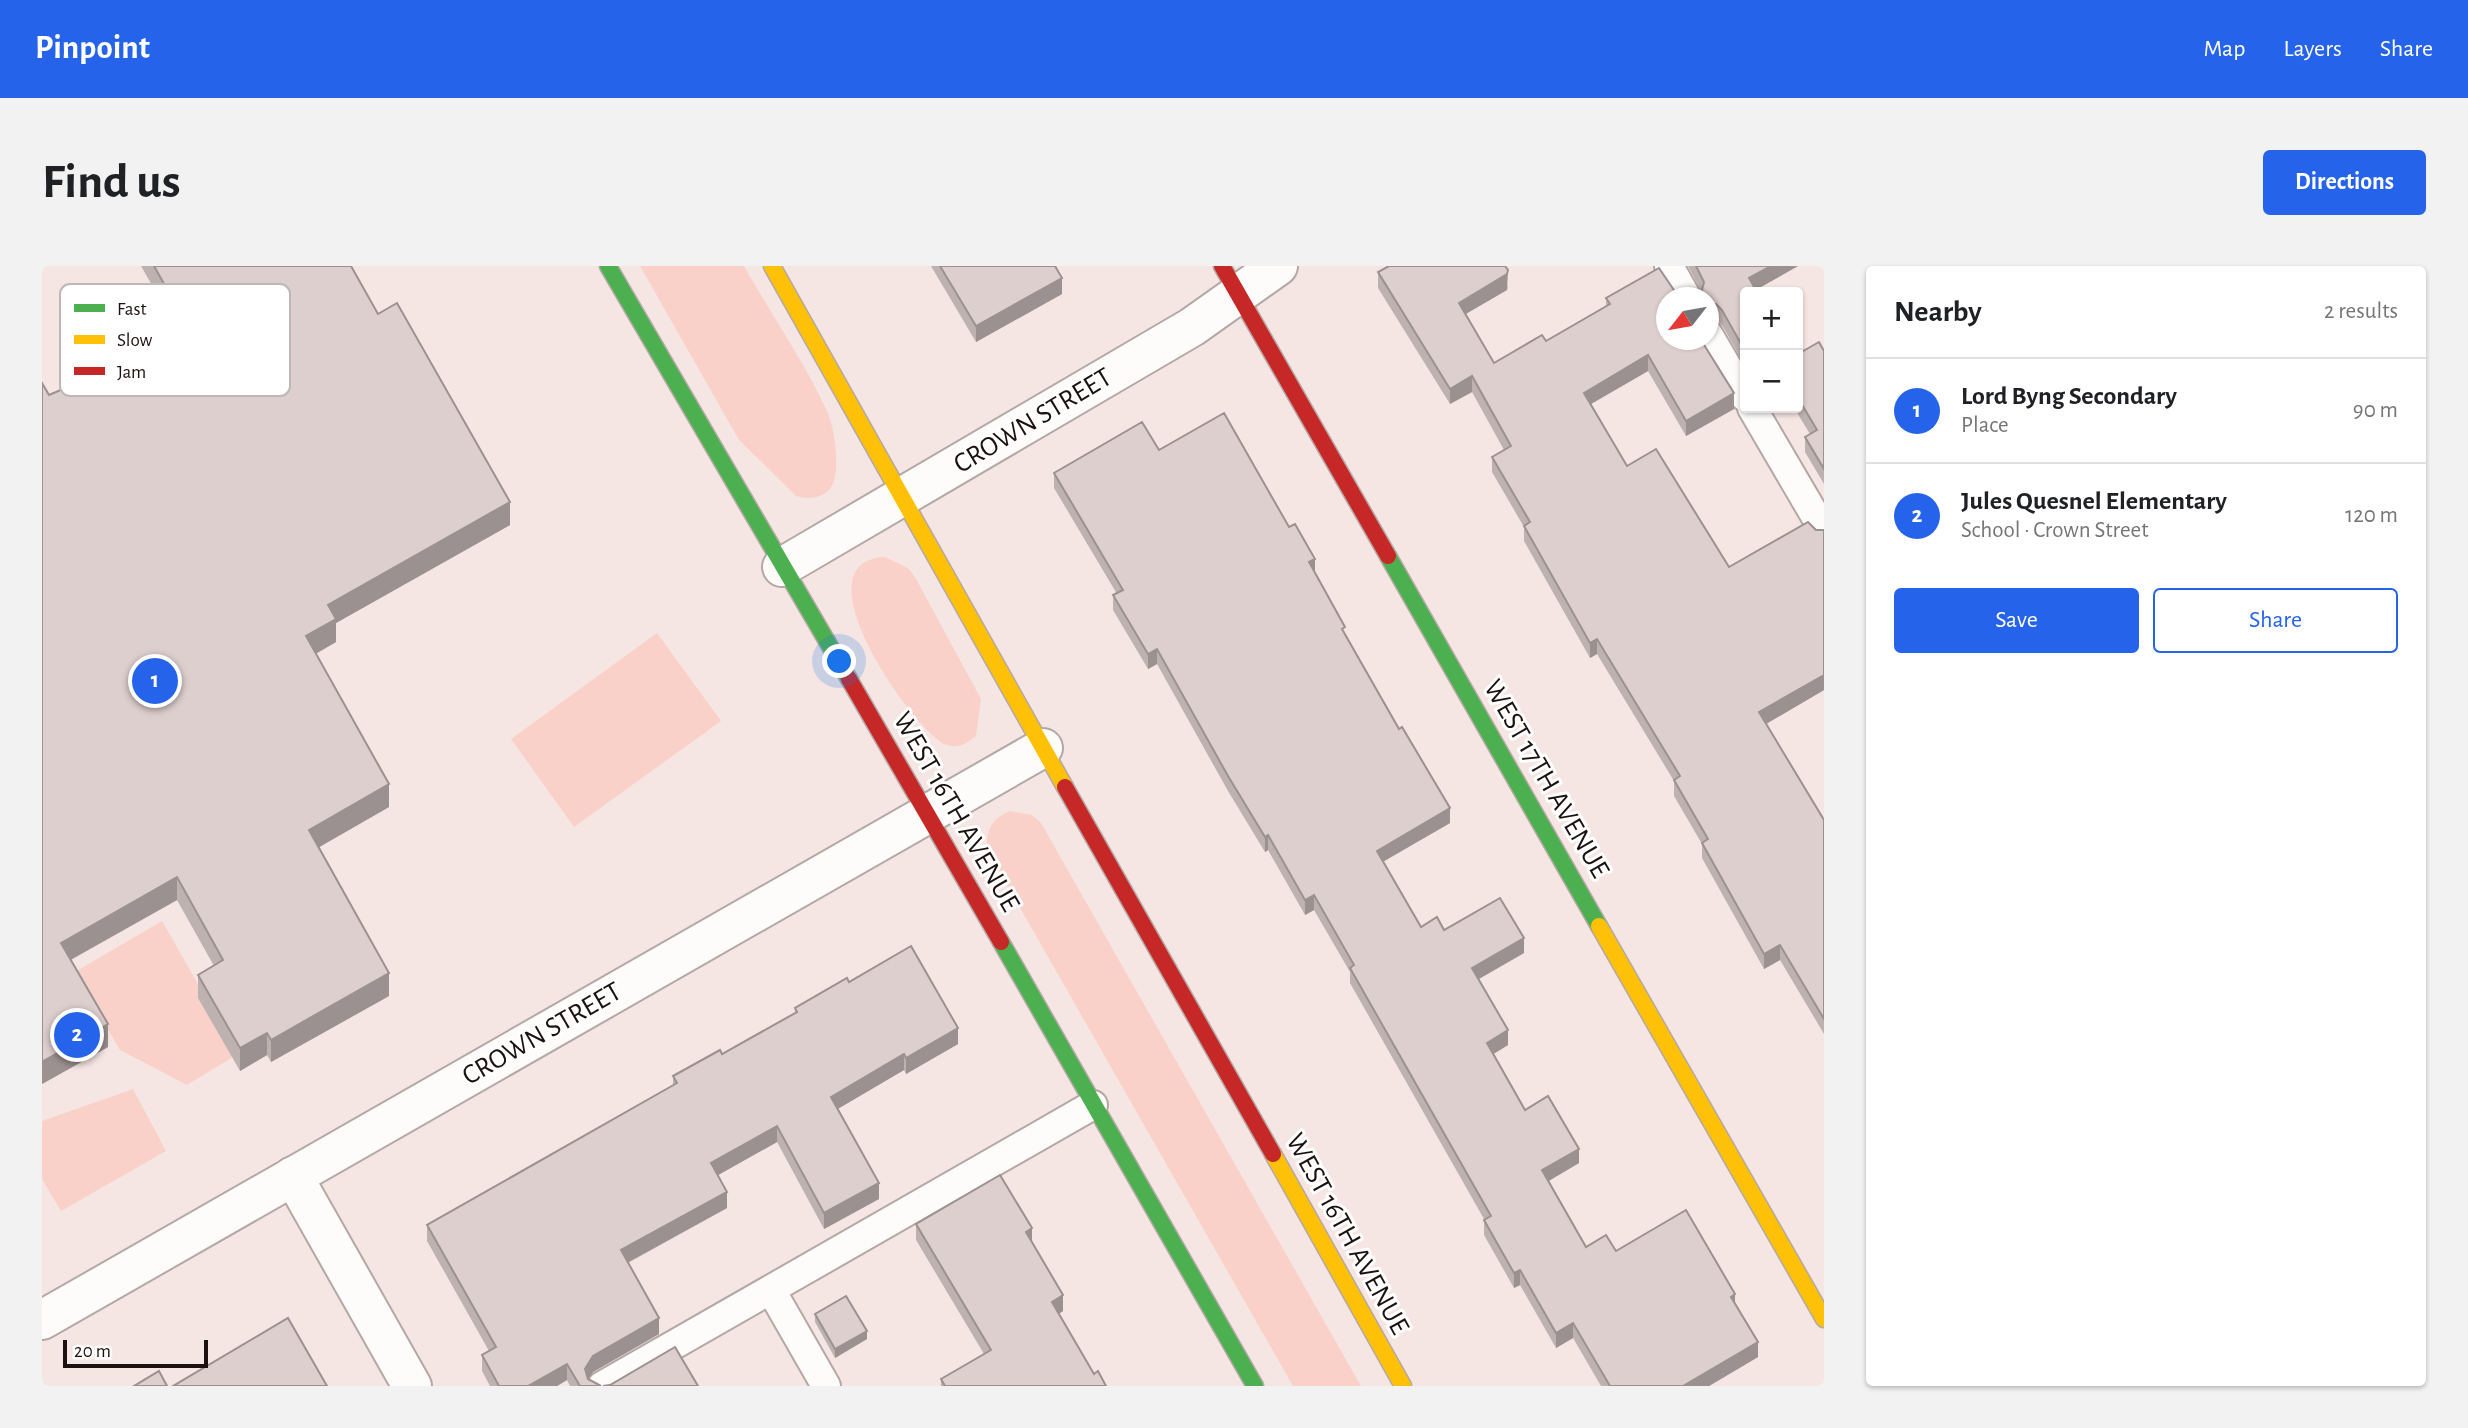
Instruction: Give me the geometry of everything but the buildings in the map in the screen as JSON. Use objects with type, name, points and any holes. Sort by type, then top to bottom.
[{"type":"main road","name":"WEST 16TH AVENUE","points":[[607,266],[1255,1386]]},
{"type":"main road","name":"WEST 16TH AVENUE","points":[[772,266],[1403,1386]]},
{"type":"main road","name":"WEST 17TH AVENUE","points":[[1230,280],[1824,1319]]},
{"type":"street","name":"CROWN STREET","points":[[782,567],[1192,327],[1230,280],[1278,266]]},
{"type":"street","name":"CROWN STREET","points":[[42,1320],[1043,748]]},
{"type":"street","points":[[293,1176],[412,1386]]},
{"type":"lane","points":[[1669,266],[1681,287]]},
{"type":"lane","points":[[1718,350],[1740,388]]},
{"type":"lane","points":[[1755,413],[1824,531]]},
{"type":"lane","points":[[602,1386],[1093,1105]]},
{"type":"lane","points":[[771,1290],[826,1386]]},
{"type":"shaded area","points":[[640,266],[744,266],[808,374],[830,419],[835,441],[836,466],[832,486],[827,492],[812,498],[796,496],[739,440]]},
{"type":"shaded area","points":[[885,557],[908,568],[915,577],[981,699],[976,736],[963,745],[947,745],[932,735],[912,712],[890,683],[870,649],[856,616],[852,587],[860,566]]},
{"type":"shaded area","points":[[657,633],[721,721],[574,827],[511,739]]},
{"type":"shaded area","points":[[1010,811],[1032,815],[1041,823],[1361,1386],[1293,1386],[987,850],[987,837],[991,826]]},
{"type":"shaded area","points":[[162,921],[238,1054],[187,1085],[120,1050],[75,972]]},
{"type":"shaded area","points":[[133,1089],[166,1151],[61,1211],[42,1179],[42,1121]]},
{"type":"traffic: fast","points":[[608,266],[849,679]]},
{"type":"traffic: fast","points":[[1388,556],[1599,926]]},
{"type":"traffic: fast","points":[[1001,942],[1255,1386]]},
{"type":"traffic: slow","points":[[772,266],[1065,787]]},
{"type":"traffic: slow","points":[[1599,926],[1824,1319]]},
{"type":"traffic: slow","points":[[1273,1154],[1403,1386]]},
{"type":"traffic: jam","points":[[1222,266],[1388,556]]},
{"type":"traffic: jam","points":[[849,679],[1001,942]]},
{"type":"traffic: jam","points":[[1065,787],[1273,1154]]},
{"type":"place","name":"Lord Byng Secondary","points":[[155,681]]},
{"type":"place","name":"Jules Quesnel Elementary","points":[[77,1035]]}]
